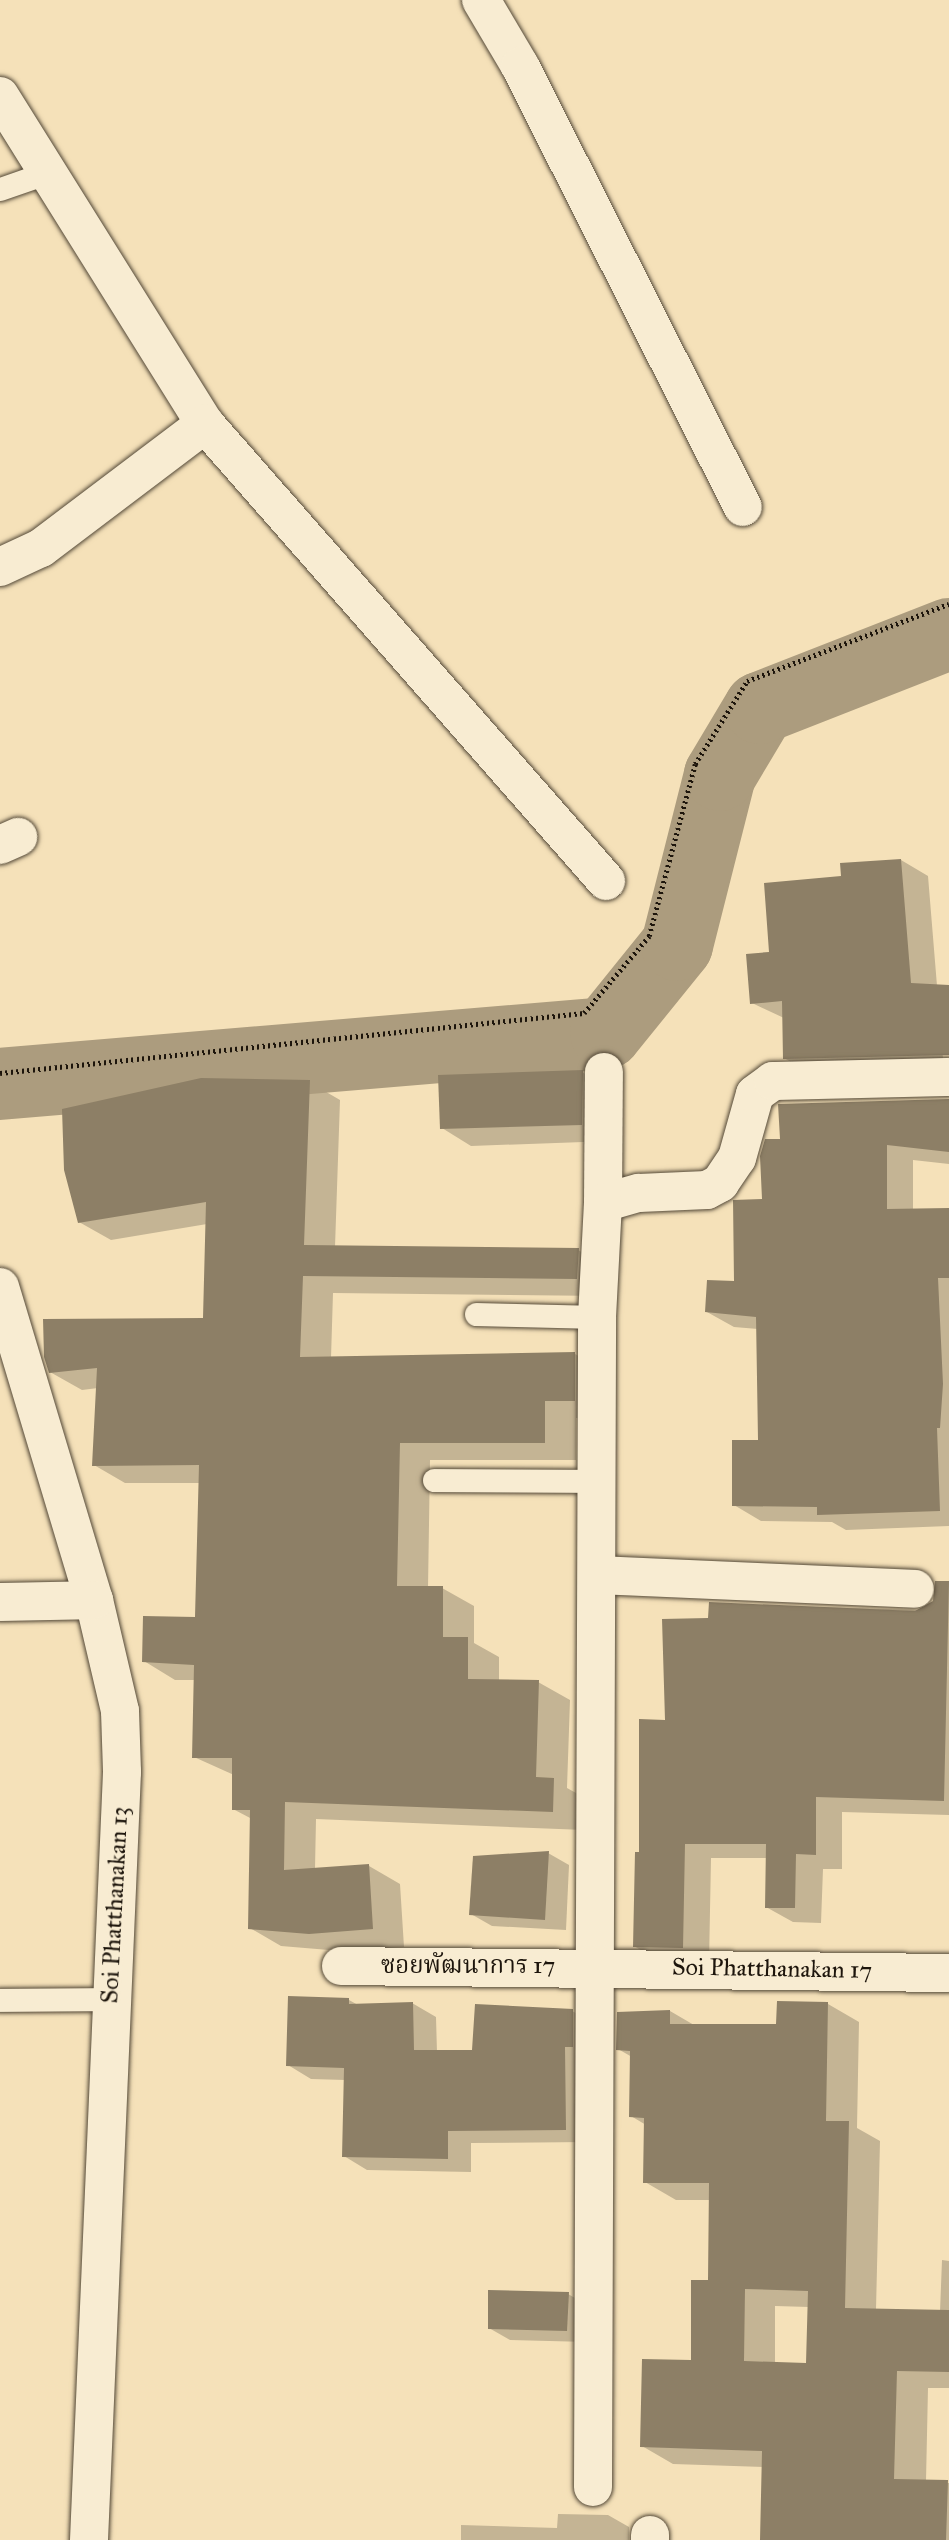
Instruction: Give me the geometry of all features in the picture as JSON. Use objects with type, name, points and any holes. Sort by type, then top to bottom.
[{"type":"street","points":[[481,0],[520,66],[743,507]]},
{"type":"street","points":[[0,96],[205,424],[606,881]]},
{"type":"street","points":[[0,567],[41,548],[205,424]]},
{"type":"street","points":[[593,2487],[599,1575],[597,1317],[603,1203],[604,1072]]},
{"type":"street","points":[[603,1203],[639,1193],[707,1190],[720,1183],[737,1158],[755,1094],[773,1081],[949,1077]]},
{"type":"street","name":"Soi Phatthanakan 13","points":[[0,1287],[94,1600],[120,1711],[122,1772],[109,1999],[89,2540]]},
{"type":"street","points":[[599,1575],[915,1589]]},
{"type":"street","points":[[0,1602],[94,1600]]},
{"type":"street","name":"ซอยพัฒนาการ 17","points":[[341,1966],[595,1966]]},
{"type":"street","name":"Soi Phatthanakan 17","points":[[595,1966],[949,1973]]},
{"type":"lane","points":[[0,188],[46,173]]},
{"type":"lane","points":[[476,1314],[597,1317]]},
{"type":"lane","points":[[434,1480],[598,1481]]},
{"type":"lane","points":[[0,2000],[109,1999]]},
{"type":"path","points":[[0,1073],[584,1013],[649,936],[695,764],[747,681],[949,604]]},
{"type":"building","points":[[901,859],[911,983],[949,985],[949,1055],[783,1059],[782,1001],[750,1004],[746,954],[769,952],[764,883],[841,876],[840,863]]},
{"type":"building","points":[[583,1070],[582,1125],[440,1129],[438,1075]]},
{"type":"building","points":[[201,1078],[310,1080],[304,1245],[579,1248],[577,1279],[303,1276],[300,1357],[575,1352],[575,1401],[545,1401],[545,1443],[400,1443],[397,1586],[443,1586],[443,1637],[468,1637],[468,1679],[539,1680],[536,1777],[554,1778],[553,1812],[285,1802],[284,1870],[369,1864],[373,1929],[309,1934],[248,1929],[250,1810],[232,1810],[232,1758],[192,1758],[194,1665],[142,1662],[143,1616],[195,1617],[199,1465],[92,1466],[97,1368],[49,1373],[44,1357],[43,1319],[203,1318],[206,1202],[78,1223],[64,1170],[62,1109]]},
{"type":"building","points":[[949,1099],[949,1152],[887,1145],[887,1209],[949,1208],[949,1278],[938,1278],[943,1384],[940,1428],[937,1428],[940,1511],[817,1515],[817,1507],[732,1506],[732,1440],[758,1440],[756,1317],[705,1312],[707,1280],[734,1281],[733,1200],[762,1199],[760,1156],[765,1139],[780,1139],[778,1104]]},
{"type":"building","points":[[935,1581],[949,1581],[944,1801],[816,1797],[816,1855],[796,1854],[795,1908],[765,1908],[766,1844],[685,1844],[683,1948],[633,1947],[635,1852],[639,1852],[639,1719],[665,1720],[662,1619],[708,1618],[709,1602],[915,1611],[933,1601]]},
{"type":"building","points":[[549,1851],[545,1920],[469,1915],[473,1856]]},
{"type":"building","points":[[288,1996],[349,1998],[349,2004],[413,2002],[414,2050],[472,2050],[475,2004],[573,2009],[573,2047],[565,2047],[566,2130],[448,2131],[448,2159],[342,2157],[344,2068],[286,2066]]},
{"type":"building","points":[[777,2001],[828,2002],[826,2121],[849,2121],[845,2308],[949,2310],[949,2372],[897,2371],[894,2479],[948,2480],[946,2540],[760,2540],[762,2451],[640,2447],[642,2359],[691,2360],[691,2280],[708,2280],[709,2183],[643,2183],[644,2118],[629,2117],[630,2051],[616,2050],[617,2012],[670,2010],[670,2024],[776,2024]],"holes":[[[745,2289],[808,2291],[806,2363],[744,2361]]]},
{"type":"building","points":[[488,2290],[569,2292],[567,2331],[488,2329]]},
{"type":"waterway","points":[[0,1084],[606,1033],[677,945],[720,775],[760,708],[949,634]]}]
